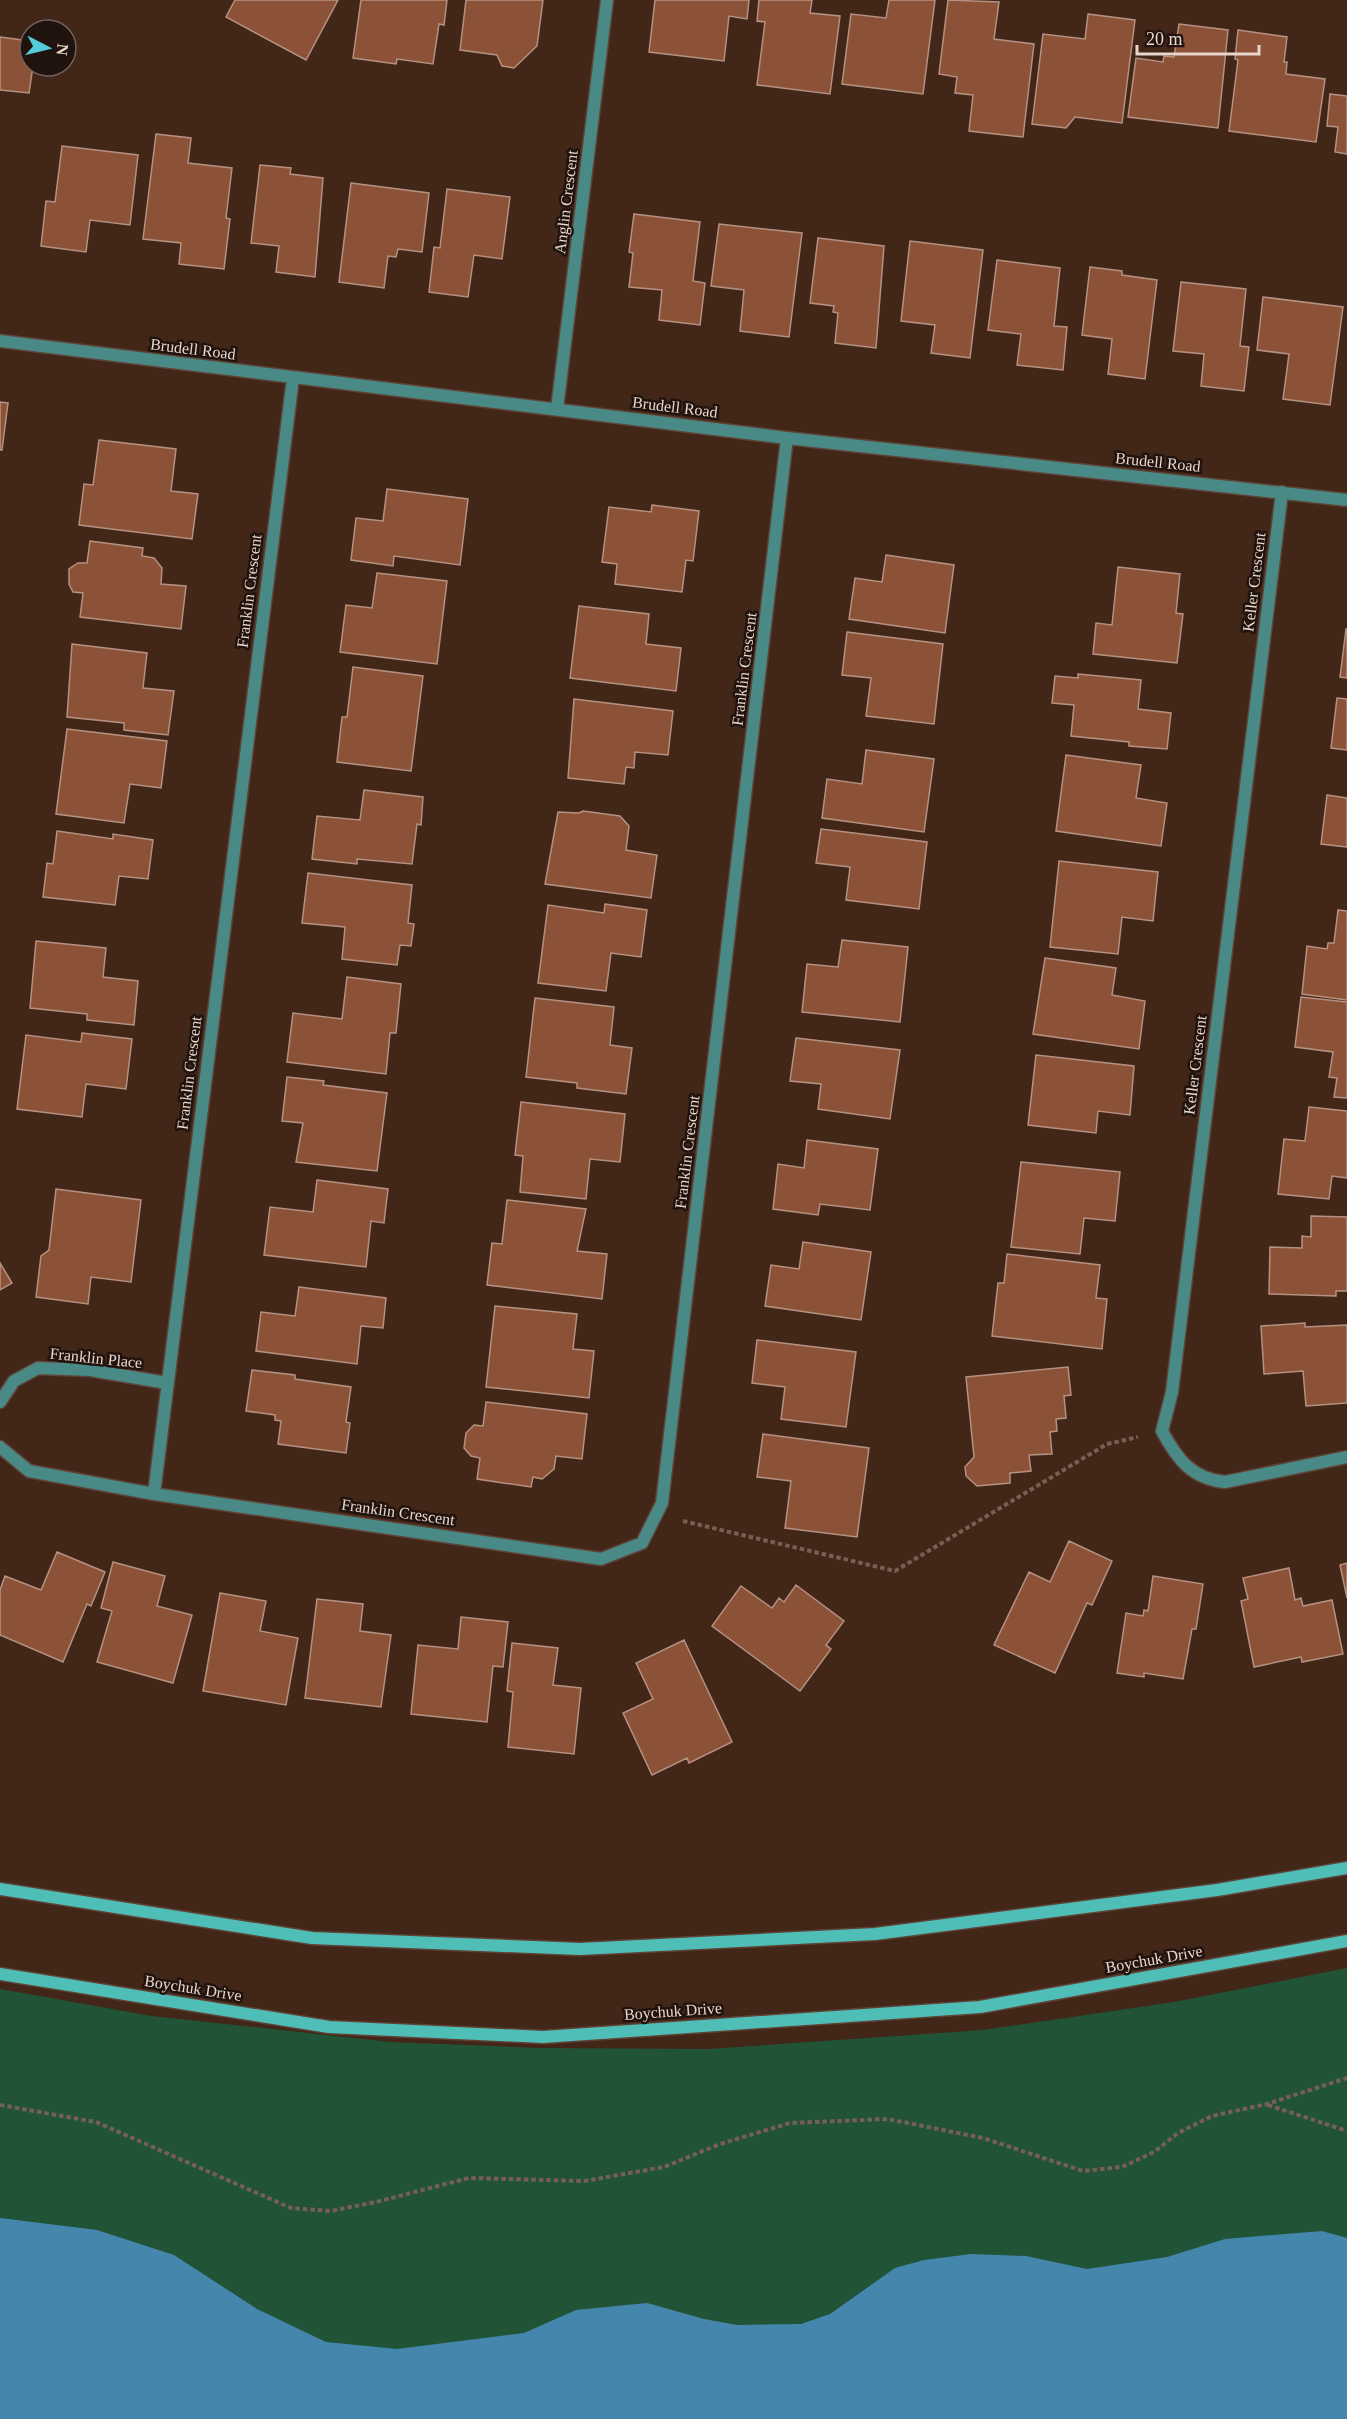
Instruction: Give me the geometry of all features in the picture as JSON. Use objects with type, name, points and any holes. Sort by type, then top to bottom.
[{"type":"main road","points":[[0,1889],[312,1938],[580,1949],[875,1934],[1217,1890],[1347,1868]]},
{"type":"main road","name":"Boychuk Drive","points":[[0,1974],[329,2027],[543,2037],[980,2007],[1347,1941]]},
{"type":"street","name":"Anglin Crescent","points":[[557,409],[607,0]]},
{"type":"street","name":"Brudell Road","points":[[0,341],[787,438],[1347,500]]},
{"type":"street","name":"Franklin Crescent","points":[[292,378],[154,1494],[601,1559],[642,1543],[662,1503],[787,438]]},
{"type":"street","name":"Keller Crescent","points":[[1282,492],[1172,1392],[1162,1431],[1176,1457],[1194,1474],[1208,1481],[1225,1482],[1347,1457]]},
{"type":"street","name":"Franklin Place","points":[[0,1402],[14,1381],[38,1368],[90,1370],[167,1383]]},
{"type":"street","points":[[0,1447],[29,1471],[154,1494]]},
{"type":"path","points":[[715,1529],[895,1571],[1107,1444]]},
{"type":"path","points":[[0,2105],[96,2122],[291,2208],[331,2211],[469,2178],[584,2181],[664,2167],[720,2144],[790,2123],[888,2119],[983,2138],[1083,2171],[1122,2167],[1154,2152],[1178,2133],[1212,2116],[1266,2104],[1347,2078]]},
{"type":"path","points":[[1266,2104],[1347,2131]]},
{"type":"green space","points":[[1347,1968],[1347,2419],[0,2419],[0,1989],[152,2016],[391,2042],[539,2048],[709,2049],[983,2030],[1174,2002]]},
{"type":"water","points":[[0,2218],[97,2230],[174,2255],[257,2309],[326,2342],[397,2349],[524,2333],[576,2310],[647,2303],[704,2319],[737,2325],[801,2324],[830,2314],[895,2268],[924,2260],[971,2254],[1026,2256],[1087,2269],[1167,2257],[1225,2239],[1322,2231],[1347,2238],[1347,2419],[0,2419]]},
{"type":"building","points":[[235,0],[338,0],[306,60],[226,17]]},
{"type":"building","points":[[361,0],[447,0],[444,25],[439,24],[433,64],[397,59],[396,64],[353,58]]},
{"type":"building","points":[[466,0],[543,0],[537,46],[514,68],[502,66],[497,55],[460,50]]},
{"type":"building","points":[[655,0],[749,0],[747,19],[729,16],[724,61],[649,52]]},
{"type":"building","points":[[759,0],[812,0],[810,13],[840,16],[830,94],[757,85],[765,22],[757,21]]},
{"type":"building","points":[[889,0],[935,0],[923,94],[842,84],[851,14],[886,18]]},
{"type":"building","points":[[948,0],[999,2],[994,39],[1034,44],[1023,137],[969,131],[973,95],[955,93],[957,77],[939,74]]},
{"type":"building","points":[[1088,14],[1135,20],[1122,123],[1075,117],[1066,128],[1032,124],[1043,34],[1085,39]]},
{"type":"building","points":[[1179,24],[1228,30],[1218,128],[1128,117],[1136,58],[1163,62],[1164,56],[1174,57]]},
{"type":"building","points":[[1238,30],[1287,37],[1284,62],[1287,62],[1286,74],[1325,79],[1316,142],[1229,131],[1238,60],[1235,59]]},
{"type":"building","points":[[0,37],[18,39],[18,78],[31,78],[29,93],[0,90]]},
{"type":"building","points":[[1330,94],[1347,96],[1347,154],[1335,152],[1338,127],[1327,126]]},
{"type":"building","points":[[156,134],[191,138],[188,163],[232,168],[226,218],[230,219],[224,269],[179,264],[181,243],[143,239]]},
{"type":"building","points":[[62,146],[138,155],[130,225],[90,220],[86,252],[41,246],[46,201],[55,202]]},
{"type":"building","points":[[260,165],[291,168],[290,174],[323,178],[315,277],[276,272],[279,246],[251,243]]},
{"type":"building","points":[[351,183],[429,193],[422,252],[398,249],[396,257],[388,256],[384,288],[339,282]]},
{"type":"building","points":[[447,189],[510,197],[502,259],[474,255],[468,297],[429,292],[434,247],[440,248]]},
{"type":"building","points":[[634,214],[700,222],[693,281],[705,283],[700,325],[659,320],[662,290],[629,287],[633,253],[629,252]]},
{"type":"building","points":[[719,224],[802,233],[789,337],[740,331],[744,290],[711,286]]},
{"type":"building","points":[[818,238],[884,246],[876,348],[835,343],[838,313],[833,312],[834,306],[810,303]]},
{"type":"building","points":[[910,241],[983,250],[970,358],[931,353],[935,325],[901,321]]},
{"type":"building","points":[[997,260],[1060,268],[1054,326],[1067,327],[1063,370],[1017,365],[1021,334],[988,330]]},
{"type":"building","points":[[1090,267],[1122,271],[1122,275],[1157,280],[1145,379],[1108,374],[1112,339],[1082,335]]},
{"type":"building","points":[[1181,282],[1246,289],[1240,346],[1249,347],[1244,391],[1201,386],[1204,354],[1173,351]]},
{"type":"building","points":[[1263,297],[1343,307],[1330,405],[1283,399],[1289,354],[1257,350]]},
{"type":"building","points":[[0,402],[8,403],[2,450],[0,450]]},
{"type":"building","points":[[99,440],[176,449],[171,491],[198,494],[192,539],[79,525],[84,484],[93,485]]},
{"type":"building","points":[[387,489],[468,499],[460,565],[394,556],[393,566],[351,560],[356,518],[383,521]]},
{"type":"building","points":[[652,505],[699,511],[693,561],[686,560],[682,592],[615,584],[617,564],[602,562],[609,507],[651,512]]},
{"type":"building","points":[[90,541],[143,548],[142,556],[154,558],[162,568],[161,584],[186,586],[181,629],[80,617],[83,593],[73,592],[69,584],[69,569],[78,563],[87,563]]},
{"type":"building","points":[[886,555],[954,565],[945,633],[849,619],[855,578],[882,582]]},
{"type":"building","points":[[1118,567],[1180,574],[1176,613],[1183,614],[1177,663],[1093,654],[1096,623],[1112,625]]},
{"type":"building","points":[[377,573],[447,581],[437,664],[340,652],[346,605],[372,608]]},
{"type":"building","points":[[579,606],[649,614],[646,644],[681,648],[676,691],[570,678]]},
{"type":"building","points":[[1347,629],[1347,678],[1340,677]]},
{"type":"building","points":[[847,632],[943,644],[934,724],[866,716],[871,678],[842,675]]},
{"type":"building","points":[[72,644],[147,653],[143,688],[174,691],[168,735],[124,730],[124,723],[67,717]]},
{"type":"building","points":[[353,667],[423,676],[411,771],[337,762],[342,717],[347,717]]},
{"type":"building","points":[[1078,674],[1141,680],[1138,709],[1171,713],[1167,749],[1129,746],[1129,742],[1071,736],[1074,705],[1052,703],[1055,676],[1078,678]]},
{"type":"building","points":[[1337,698],[1347,699],[1347,750],[1331,748]]},
{"type":"building","points":[[574,699],[673,711],[668,755],[635,752],[634,768],[626,767],[624,784],[568,778]]},
{"type":"building","points":[[67,729],[167,741],[161,788],[130,784],[124,823],[56,814]]},
{"type":"building","points":[[866,750],[934,759],[924,832],[822,818],[827,779],[862,784]]},
{"type":"building","points":[[1066,755],[1141,765],[1136,798],[1167,803],[1161,846],[1056,831]]},
{"type":"building","points":[[364,790],[423,797],[421,825],[417,824],[412,864],[357,859],[357,864],[312,859],[317,816],[360,820]]},
{"type":"building","points":[[1327,795],[1347,798],[1347,847],[1321,844]]},
{"type":"building","points":[[583,811],[620,816],[629,826],[626,850],[657,855],[651,898],[545,884],[558,812],[579,813]]},
{"type":"building","points":[[821,829],[927,842],[919,909],[846,900],[850,867],[816,863]]},
{"type":"building","points":[[57,831],[113,839],[113,834],[153,840],[148,879],[119,876],[115,905],[43,897],[47,863],[53,864]]},
{"type":"building","points":[[1059,861],[1158,872],[1153,921],[1122,917],[1118,954],[1050,947]]},
{"type":"building","points":[[308,873],[412,885],[408,923],[414,924],[411,946],[400,945],[397,965],[342,959],[345,927],[302,923]]},
{"type":"building","points":[[605,904],[647,910],[641,957],[611,953],[606,991],[538,983],[548,905],[604,913]]},
{"type":"building","points":[[1338,910],[1347,911],[1347,1000],[1302,994],[1307,946],[1327,949],[1328,943],[1334,943]]},
{"type":"building","points":[[842,940],[908,947],[900,1022],[802,1012],[807,964],[838,967]]},
{"type":"building","points":[[36,941],[106,948],[103,977],[138,981],[134,1025],[87,1020],[87,1014],[30,1008]]},
{"type":"building","points":[[1045,958],[1116,968],[1112,995],[1145,1001],[1139,1049],[1033,1034]]},
{"type":"building","points":[[347,977],[401,984],[396,1033],[390,1033],[386,1074],[287,1062],[293,1013],[342,1019]]},
{"type":"building","points":[[1301,997],[1347,1002],[1347,1098],[1334,1097],[1337,1078],[1329,1077],[1333,1052],[1295,1047]]},
{"type":"building","points":[[535,998],[614,1007],[610,1045],[632,1048],[626,1094],[577,1088],[577,1083],[526,1077]]},
{"type":"building","points":[[82,1033],[132,1039],[126,1089],[86,1084],[82,1117],[17,1109],[26,1035],[81,1042]]},
{"type":"building","points":[[796,1038],[900,1050],[890,1119],[818,1109],[821,1084],[790,1081]]},
{"type":"building","points":[[1036,1055],[1134,1066],[1130,1115],[1098,1111],[1096,1133],[1028,1125]]},
{"type":"building","points":[[287,1077],[324,1081],[323,1085],[387,1093],[377,1171],[296,1162],[303,1123],[282,1121]]},
{"type":"building","points":[[521,1102],[625,1114],[620,1162],[590,1159],[586,1199],[520,1192],[523,1156],[515,1155]]},
{"type":"building","points":[[1309,1107],[1347,1111],[1347,1178],[1332,1176],[1329,1199],[1278,1194],[1284,1139],[1305,1141]]},
{"type":"building","points":[[807,1140],[878,1149],[870,1210],[820,1204],[818,1215],[773,1209],[778,1164],[804,1168]]},
{"type":"building","points":[[1021,1162],[1120,1172],[1115,1221],[1084,1218],[1080,1254],[1011,1247]]},
{"type":"building","points":[[317,1180],[388,1189],[384,1223],[371,1221],[366,1267],[264,1255],[270,1207],[313,1212]]},
{"type":"building","points":[[56,1189],[141,1200],[131,1282],[91,1277],[88,1304],[36,1297],[41,1256],[49,1250]]},
{"type":"building","points":[[507,1200],[586,1209],[577,1251],[607,1254],[602,1299],[487,1285],[492,1243],[502,1244]]},
{"type":"building","points":[[1311,1216],[1347,1217],[1347,1291],[1336,1291],[1336,1296],[1269,1294],[1270,1247],[1302,1248],[1302,1236],[1311,1237]]},
{"type":"building","points":[[803,1242],[871,1252],[861,1320],[765,1306],[771,1265],[799,1269]]},
{"type":"building","points":[[1007,1254],[1100,1265],[1096,1298],[1107,1299],[1102,1349],[992,1336],[998,1283],[1004,1283]]},
{"type":"building","points":[[0,1263],[12,1283],[0,1290]]},
{"type":"building","points":[[299,1287],[386,1298],[383,1328],[361,1326],[357,1364],[256,1351],[261,1312],[295,1316]]},
{"type":"building","points":[[495,1306],[577,1314],[573,1349],[594,1351],[589,1398],[486,1387]]},
{"type":"building","points":[[1305,1323],[1305,1327],[1347,1325],[1347,1403],[1306,1406],[1303,1371],[1264,1374],[1261,1326]]},
{"type":"building","points":[[757,1340],[856,1352],[846,1427],[781,1419],[785,1387],[752,1383]]},
{"type":"building","points":[[1068,1367],[1071,1395],[1064,1396],[1066,1418],[1056,1419],[1057,1431],[1050,1432],[1052,1454],[1029,1455],[1031,1471],[1010,1473],[1010,1483],[977,1486],[966,1476],[965,1467],[974,1457],[966,1377]]},
{"type":"building","points":[[252,1370],[295,1375],[295,1379],[351,1387],[346,1422],[350,1423],[346,1453],[278,1444],[281,1421],[275,1420],[275,1415],[246,1411]]},
{"type":"building","points":[[486,1402],[587,1414],[582,1459],[556,1456],[554,1469],[542,1479],[533,1477],[531,1487],[477,1479],[480,1458],[471,1456],[464,1448],[466,1433],[474,1425],[483,1426]]},
{"type":"building","points":[[763,1434],[869,1448],[857,1537],[785,1528],[791,1481],[757,1477]]},
{"type":"building","points":[[1069,1541],[1112,1561],[1092,1605],[1087,1603],[1055,1673],[994,1645],[1029,1572],[1050,1582]]},
{"type":"building","points":[[57,1552],[105,1572],[91,1606],[87,1604],[63,1662],[0,1635],[0,1590],[5,1576],[41,1590]]},
{"type":"building","points":[[113,1562],[165,1576],[157,1606],[192,1615],[173,1683],[97,1662],[112,1611],[101,1608]]},
{"type":"building","points":[[1347,1563],[1347,1598],[1340,1565]]},
{"type":"building","points":[[1289,1568],[1295,1600],[1301,1598],[1303,1606],[1332,1600],[1343,1654],[1302,1662],[1301,1657],[1254,1667],[1241,1601],[1248,1599],[1243,1578]]},
{"type":"building","points":[[1153,1576],[1203,1584],[1196,1629],[1192,1629],[1183,1679],[1144,1673],[1144,1677],[1117,1673],[1126,1613],[1143,1616],[1144,1610],[1148,1611]]},
{"type":"building","points":[[796,1585],[844,1621],[826,1645],[831,1649],[800,1691],[712,1626],[741,1586],[772,1608],[779,1598],[784,1602]]},
{"type":"building","points":[[220,1593],[266,1601],[260,1631],[298,1638],[286,1705],[203,1691]]},
{"type":"building","points":[[317,1599],[363,1604],[360,1631],[391,1635],[381,1707],[305,1698]]},
{"type":"building","points":[[461,1617],[508,1622],[503,1667],[493,1666],[487,1722],[411,1714],[418,1645],[458,1649]]},
{"type":"building","points":[[684,1640],[732,1742],[689,1763],[687,1758],[652,1775],[623,1713],[653,1699],[636,1663]]},
{"type":"building","points":[[512,1643],[558,1648],[553,1685],[581,1688],[574,1754],[508,1747],[513,1692],[507,1691]]}]
